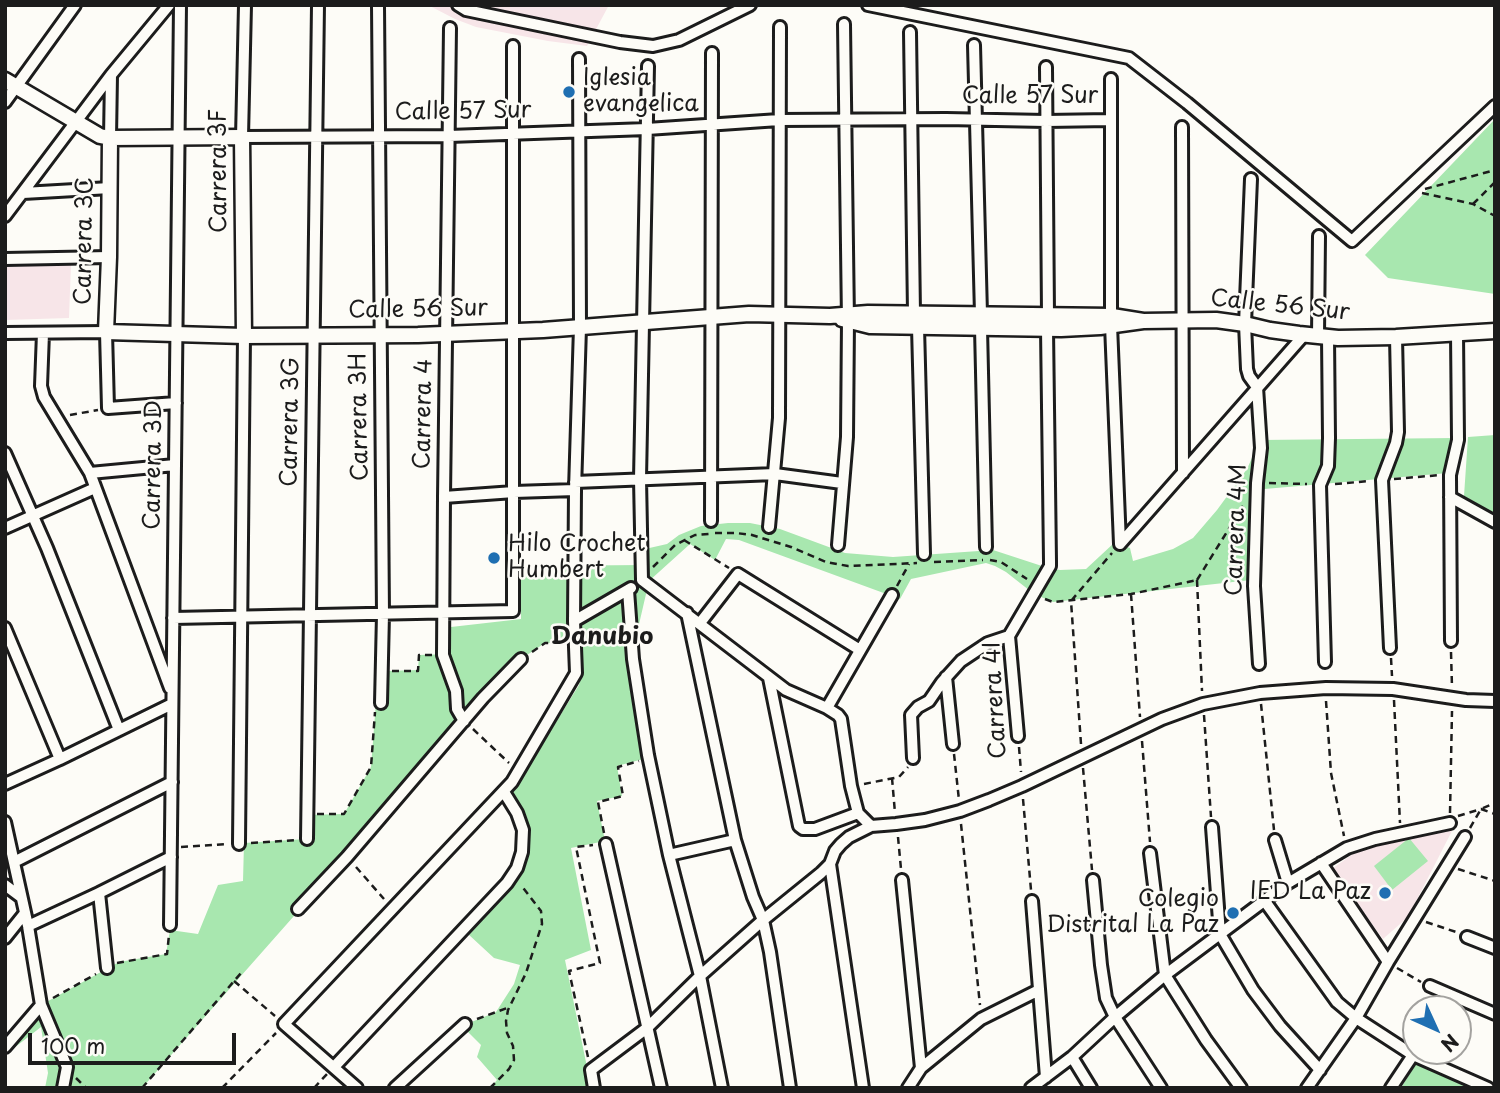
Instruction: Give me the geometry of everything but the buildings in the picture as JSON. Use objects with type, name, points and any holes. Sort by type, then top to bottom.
[{"type":"street","points":[[5,103],[11,84],[75,5]]},
{"type":"street","points":[[5,216],[111,75],[169,5]]},
{"type":"street","name":"Carrera 3D","points":[[170,925],[180,5]]},
{"type":"street","name":"Carrera 3F","points":[[243,336],[242,137],[246,5]]},
{"type":"street","name":"Carrera 3G","points":[[307,839],[318,5]]},
{"type":"street","name":"Carrera 3H","points":[[378,5],[383,614],[379,703]]},
{"type":"street","points":[[458,5],[466,10],[504,18],[653,46],[679,40],[750,5]]},
{"type":"street","points":[[868,5],[1129,58],[1352,241],[1495,106]]},
{"type":"street","points":[[838,545],[847,437],[844,24]]},
{"type":"street","points":[[769,527],[779,418],[780,27]]},
{"type":"street","name":"Carrera 4","points":[[450,28],[443,655],[456,691],[457,709],[464,721]]},
{"type":"street","points":[[910,32],[914,313]]},
{"type":"street","points":[[173,618],[513,611],[513,46]]},
{"type":"street","points":[[974,46],[986,547]]},
{"type":"street","points":[[711,521],[712,53]]},
{"type":"street","points":[[356,1088],[284,1024],[504,792],[519,772],[576,673],[575,486],[580,327],[579,60]]},
{"type":"street","points":[[642,580],[640,479],[648,66]]},
{"type":"street","name":"Carrera 4I","points":[[1018,736],[1009,636],[1050,566],[1046,67]]},
{"type":"street","name":"Carrera 3C","points":[[108,408],[106,332],[111,75]]},
{"type":"street","points":[[1111,79],[1112,321],[1120,544]]},
{"type":"street","points":[[11,84],[100,136],[110,138]]},
{"type":"street","name":"Calle 57 Sur","points":[[110,138],[449,136],[647,129],[779,120],[1110,120]]},
{"type":"street","points":[[1182,127],[1183,473]]},
{"type":"street","name":"Carrera 4M","points":[[1251,179],[1245,324],[1247,369],[1257,387],[1261,448],[1257,483],[1254,586],[1259,664]]},
{"type":"street","points":[[23,193],[110,188]]},
{"type":"street","points":[[1319,236],[1317,336],[1329,438],[1328,466],[1321,485],[1325,662]]},
{"type":"street","points":[[5,259],[109,257]]},
{"type":"street","name":"Calle 56 Sur","points":[[5,333],[106,332],[243,336],[446,334],[749,314],[848,318],[914,313],[981,321],[1216,320],[1317,336],[1396,337],[1495,331]]},
{"type":"street","name":"Calle 56 Sur","points":[[848,318],[870,326],[918,327],[981,321]]},
{"type":"street","points":[[918,327],[924,554]]},
{"type":"street","points":[[5,783],[60,760],[172,699],[90,474],[44,397],[41,386],[43,333]]},
{"type":"street","points":[[1451,641],[1450,475],[1458,440],[1457,333]]},
{"type":"street","points":[[239,844],[243,336]]},
{"type":"street","points":[[1120,544],[1257,387],[1317,336]]},
{"type":"street","points":[[1390,648],[1382,480],[1398,432],[1396,337]]},
{"type":"street","points":[[108,408],[176,403]]},
{"type":"street","points":[[5,453],[119,730]]},
{"type":"street","points":[[90,474],[175,465]]},
{"type":"street","points":[[444,497],[640,479],[775,474],[842,483]]},
{"type":"street","points":[[5,528],[95,488]]},
{"type":"street","points":[[1450,497],[1495,522]]},
{"type":"street","points":[[700,623],[738,574],[860,650]]},
{"type":"street","points":[[574,621],[642,580]]},
{"type":"street","points":[[642,580],[786,690],[835,712],[841,719],[858,813],[872,826]]},
{"type":"street","points":[[628,590],[633,659],[649,759],[669,855],[700,976],[722,1088]]},
{"type":"street","points":[[827,708],[892,595]]},
{"type":"street","points":[[687,613],[735,841],[763,920],[770,952],[790,1088]]},
{"type":"street","points":[[5,628],[60,760]]},
{"type":"street","points":[[913,758],[911,715],[929,701],[961,661],[988,643],[1009,636]]},
{"type":"street","points":[[298,909],[521,659]]},
{"type":"street","points":[[946,677],[953,744]]},
{"type":"street","points":[[769,678],[799,826],[803,829],[815,829],[858,813]]},
{"type":"street","points":[[594,1088],[591,1070],[648,1028],[700,976],[821,873],[830,864],[841,844],[872,826],[925,820],[960,811],[1022,786],[1186,709],[1203,704],[1260,693],[1325,688],[1393,689],[1466,700],[1495,701]]},
{"type":"street","points":[[14,862],[172,782]]},
{"type":"street","points":[[334,1067],[507,883],[517,868],[522,852],[523,830],[517,813],[504,792]]},
{"type":"street","points":[[5,822],[28,926],[41,1004],[68,1067],[63,1088]]},
{"type":"street","points":[[1031,1088],[1072,1057],[1165,975],[1288,883],[1347,848],[1450,822]]},
{"type":"street","points":[[1212,827],[1220,934],[1253,990],[1280,1026],[1320,1070]]},
{"type":"street","points":[[1307,1088],[1356,1018],[1465,836]]},
{"type":"street","points":[[1275,840],[1288,883]]},
{"type":"street","points":[[669,855],[735,841]]},
{"type":"street","points":[[606,844],[661,1088]]},
{"type":"street","points":[[1150,853],[1165,975],[1206,1040],[1241,1088]]},
{"type":"street","points":[[28,926],[171,857]]},
{"type":"street","points":[[1321,863],[1388,962]]},
{"type":"street","points":[[830,864],[863,1088]]},
{"type":"street","points":[[902,880],[921,1068]]},
{"type":"street","points":[[1093,880],[1106,998],[1115,1017],[1161,1088]]},
{"type":"street","points":[[5,885],[21,897]]},
{"type":"street","points":[[99,893],[107,968]]},
{"type":"street","points":[[1264,900],[1337,1002],[1356,1018],[1402,1048]]},
{"type":"street","points":[[1031,901],[1046,1077]]},
{"type":"street","points":[[5,938],[25,913]]},
{"type":"street","points":[[1466,936],[1495,948]]},
{"type":"street","points":[[1430,986],[1495,1014]]},
{"type":"street","points":[[908,1088],[921,1068],[981,1019],[1039,990]]},
{"type":"street","points":[[5,1047],[41,1004]]},
{"type":"street","points":[[395,1088],[465,1024]]},
{"type":"street","points":[[1072,1057],[1091,1088]]},
{"type":"street","points":[[1391,1088],[1406,1065]]},
{"type":"street","points":[[1436,1065],[1488,1088]]},
{"type":"path","points":[[1495,170],[1415,192],[1473,204],[1495,216]]},
{"type":"path","points":[[1473,204],[1495,182]]},
{"type":"path","points":[[57,418],[108,408]]},
{"type":"path","points":[[1257,483],[1321,485],[1450,475]]},
{"type":"path","points":[[1034,594],[1053,602],[1071,601],[1130,594],[1196,580],[1244,505]]},
{"type":"path","points":[[684,540],[738,574]]},
{"type":"path","points":[[1093,880],[1071,601],[1120,544]]},
{"type":"path","points":[[892,595],[910,563]]},
{"type":"path","points":[[1450,822],[1451,641]]},
{"type":"path","points":[[521,659],[545,643],[575,643]]},
{"type":"path","points":[[1390,648],[1400,833]]},
{"type":"path","points":[[388,671],[418,670],[419,656],[443,655]]},
{"type":"path","points":[[1325,688],[1331,773],[1347,848]]},
{"type":"path","points":[[1260,693],[1275,840]]},
{"type":"path","points":[[307,814],[344,814],[371,767],[379,703]]},
{"type":"path","points":[[464,721],[519,772]]},
{"type":"path","name":"Carrera 4I","points":[[1018,736],[1031,901]]},
{"type":"path","points":[[953,744],[981,1019]]},
{"type":"path","points":[[851,786],[899,777],[913,758]]},
{"type":"path","points":[[591,1070],[569,971],[600,962],[576,847],[606,844],[598,802],[623,796],[618,766],[649,759]]},
{"type":"path","points":[[1450,822],[1465,813],[1495,803]]},
{"type":"path","points":[[1481,809],[1495,814]]},
{"type":"path","points":[[1465,836],[1481,809]]},
{"type":"path","points":[[347,857],[393,910]]},
{"type":"path","points":[[1448,866],[1495,881]]},
{"type":"path","points":[[490,1088],[514,1060],[506,1021],[526,974],[542,924],[541,911],[512,874]]},
{"type":"path","points":[[1416,918],[1466,936]]},
{"type":"path","points":[[1388,962],[1414,980],[1430,986]]},
{"type":"path","points":[[142,1088],[241,973]]},
{"type":"path","points":[[222,1088],[284,1024],[234,981]]},
{"type":"path","points":[[465,1024],[510,1007]]},
{"type":"path","points":[[314,1088],[334,1067]]},
{"type":"shaded area","points":[[428,5],[609,5],[587,46],[476,27]]},
{"type":"shaded area","points":[[71,264],[69,318],[5,320],[5,267]]},
{"type":"shaded area","name":"IED La Paz","points":[[1454,827],[1408,917],[1383,939],[1332,869],[1361,848]]},
{"type":"green space","points":[[1495,119],[1495,294],[1388,278],[1365,255]]},
{"type":"green space","points":[[1495,435],[1495,514],[1464,496],[1468,437]]},
{"type":"green space","points":[[1455,438],[1448,473],[1253,490],[1251,580],[1053,602],[1034,594],[1006,572],[986,563],[911,579],[900,599],[739,540],[726,539],[715,560],[690,544],[649,581],[631,659],[647,758],[617,766],[622,796],[597,801],[605,841],[571,848],[591,950],[565,960],[590,1088],[490,1088],[497,1080],[477,1057],[481,1045],[463,1027],[496,1012],[514,984],[520,965],[494,958],[468,934],[509,888],[522,869],[529,842],[528,827],[523,810],[512,793],[579,685],[583,658],[581,647],[574,643],[545,643],[521,659],[142,1088],[45,1088],[48,1073],[41,1027],[5,1055],[5,1048],[41,1005],[119,962],[166,954],[170,930],[198,934],[218,885],[243,881],[244,843],[306,839],[305,815],[344,814],[371,767],[376,702],[386,702],[388,671],[418,670],[419,655],[450,654],[451,627],[521,619],[521,566],[644,565],[645,549],[667,544],[679,535],[701,526],[750,523],[780,529],[845,553],[893,557],[993,550],[1045,567],[1060,570],[1086,569],[1114,543],[1130,548],[1133,561],[1173,549],[1193,538],[1247,469],[1260,440]]},
{"type":"green space","points":[[1409,838],[1428,861],[1392,890],[1374,866]]},
{"type":"green space","points":[[1415,1065],[1421,1065],[1478,1088],[1401,1088]]},
{"type":"place","name":"Iglesia evangelica","points":[[569,92]]},
{"type":"place","name":"Hilo Crochet Humbert","points":[[494,558]]},
{"type":"place","name":"IED La Paz","points":[[1385,893]]},
{"type":"place","name":"Colegio Distrital La Paz","points":[[1233,913]]},
{"type":"district","name":"Danubio","points":[[602,637]]}]
